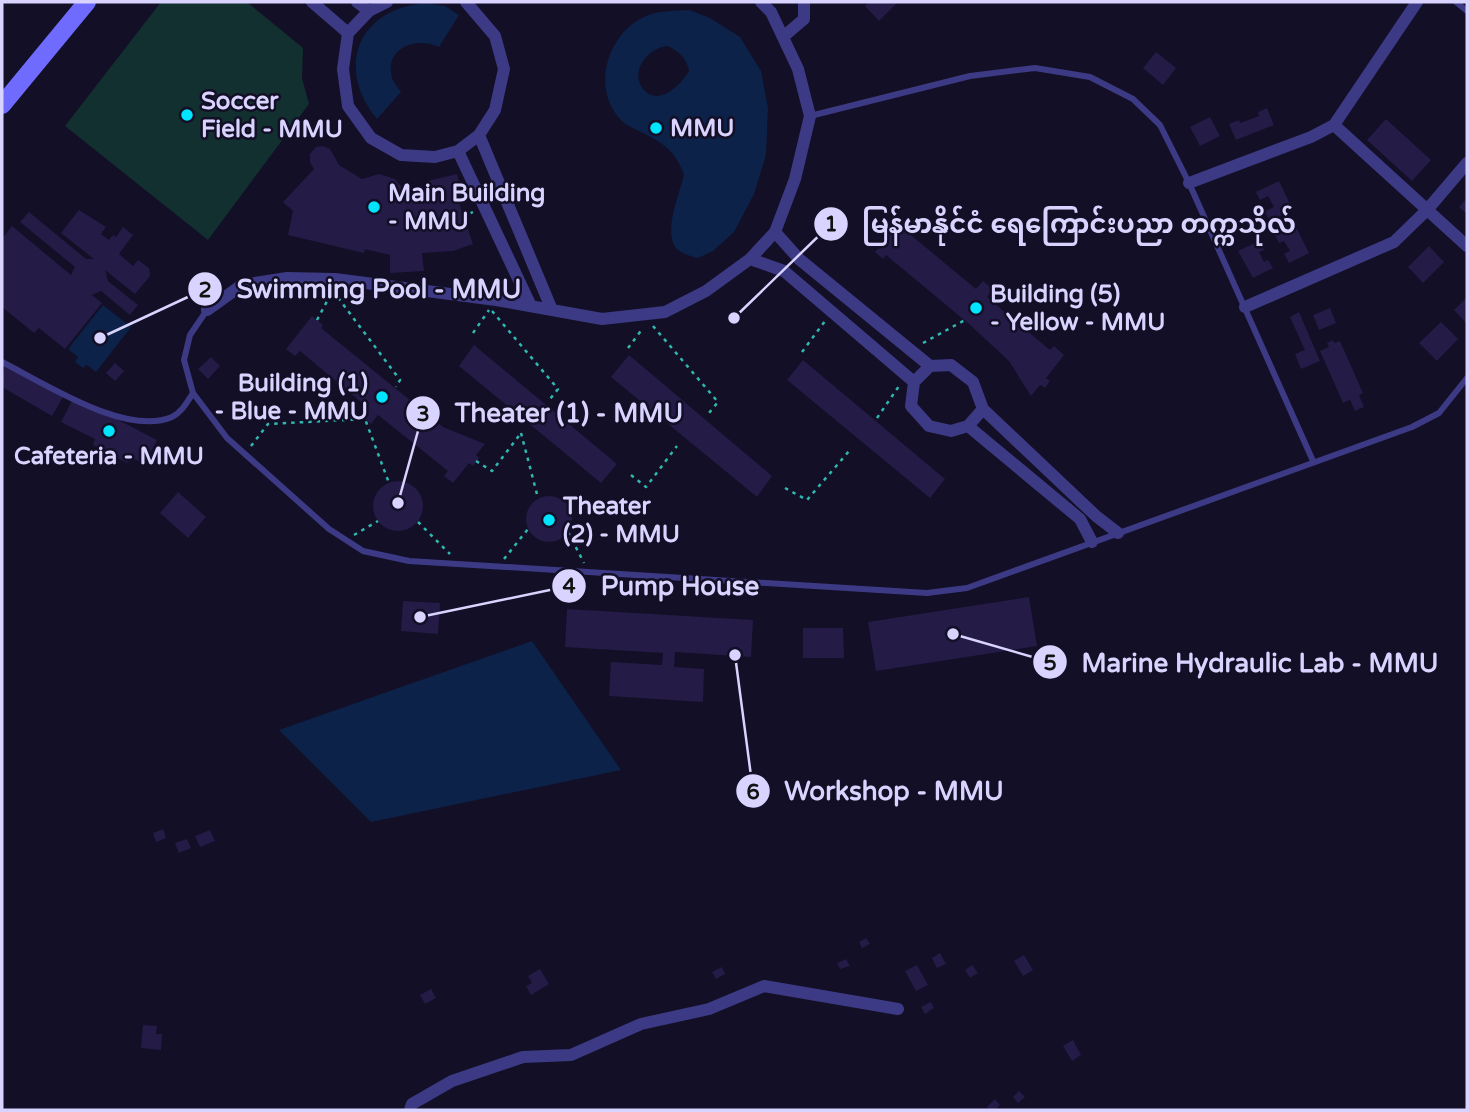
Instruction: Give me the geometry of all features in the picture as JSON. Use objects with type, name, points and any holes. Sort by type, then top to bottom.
[{"type":"street","points":[[2,105],[87,2]]},
{"type":"street","points":[[312,2],[348,33]]},
{"type":"street","points":[[357,2],[369,11]]},
{"type":"street","points":[[387,2],[369,11],[348,33],[344,69],[348,106],[371,138],[401,155],[435,157],[458,151],[479,135],[495,110],[504,69],[495,36],[466,2]]},
{"type":"street","points":[[207,310],[242,285],[287,278],[335,279],[530,304],[602,319],[665,312],[706,291],[750,259],[775,232],[795,179],[810,116],[798,69],[771,12],[761,2]]},
{"type":"street","points":[[783,37],[804,19],[804,2]]},
{"type":"street","points":[[1189,183],[1311,137],[1334,125],[1417,2]]},
{"type":"street","points":[[1334,125],[1467,246]]},
{"type":"street","points":[[479,135],[552,310]]},
{"type":"street","points":[[458,151],[530,304]]},
{"type":"street","points":[[1245,307],[1394,242],[1427,210],[1467,163]]},
{"type":"street","points":[[775,232],[799,260],[930,366]]},
{"type":"street","points":[[750,259],[783,271],[910,379],[911,406],[929,426],[951,431],[968,426],[983,408]]},
{"type":"street","points":[[910,379],[930,366],[951,365],[973,382],[983,408],[1118,533]]},
{"type":"street","points":[[968,426],[1080,519],[1092,542]]},
{"type":"street","points":[[410,1110],[412,1104],[452,1081],[523,1057],[571,1055],[641,1024],[709,1009],[764,986],[898,1009]]},
{"type":"lane","points":[[1456,2],[1467,11]]},
{"type":"lane","points":[[810,116],[970,76],[1035,68],[1090,78],[1133,99],[1160,125],[1189,183],[1313,461]]},
{"type":"lane","points":[[207,310],[190,335],[184,360],[192,393],[227,438],[329,529],[363,551],[410,561],[927,593],[967,588],[1412,427],[1440,412],[1467,377]]},
{"type":"lane","points":[[2,362],[68,396],[132,421],[172,417],[184,408],[192,393]]},
{"type":"path","points":[[317,320],[333,291],[400,380],[396,387]]},
{"type":"path","points":[[473,333],[490,309],[558,389],[550,399]]},
{"type":"path","points":[[802,352],[832,312]]},
{"type":"path","points":[[915,354],[924,342],[965,320]]},
{"type":"path","points":[[628,348],[648,321],[718,402],[709,413]]},
{"type":"path","points":[[877,418],[910,379]]},
{"type":"path","points":[[244,453],[268,424],[365,419],[389,483]]},
{"type":"path","points":[[476,461],[492,471],[521,433],[538,499]]},
{"type":"path","points":[[631,475],[646,487],[677,446]]},
{"type":"path","points":[[785,488],[807,499],[850,450]]},
{"type":"path","points":[[346,540],[378,521]]},
{"type":"path","points":[[418,522],[460,564]]},
{"type":"path","points":[[499,566],[528,529]]},
{"type":"path","points":[[568,532],[589,572]]},
{"type":"green space","name":"Soccer Field - MMU","points":[[161,2],[247,2],[303,48],[302,78],[309,104],[208,240],[65,126]]},
{"type":"water","points":[[426,3],[445,6],[459,15],[439,47],[412,44],[397,52],[391,68],[392,78],[401,92],[377,119],[364,99],[357,80],[356,61],[360,43],[370,28],[384,16],[403,7]]},
{"type":"water","points":[[689,10],[710,18],[740,37],[761,71],[768,108],[766,155],[754,194],[734,232],[713,251],[698,258],[679,251],[671,233],[673,213],[684,174],[680,165],[667,148],[621,120],[606,92],[605,77],[613,48],[633,24],[651,14]],"holes":[[[668,46],[679,53],[689,71],[670,91],[663,95],[650,95],[640,83],[640,68],[654,51]]]},
{"type":"water","points":[[103,305],[131,327],[96,372],[87,365],[83,368],[75,362],[78,357],[68,349]]},
{"type":"water","points":[[532,641],[621,770],[371,822],[279,730]]},
{"type":"building","points":[[869,2],[898,2],[879,21],[865,6]]},
{"type":"building","points":[[1156,52],[1176,68],[1163,85],[1143,68]]},
{"type":"building","points":[[1267,108],[1274,125],[1236,140],[1229,124],[1259,116],[1258,112]]},
{"type":"building","points":[[1210,117],[1220,136],[1200,146],[1190,127]]},
{"type":"building","points":[[1386,119],[1431,160],[1412,181],[1367,140]]},
{"type":"building","name":"Main Building - MMU","points":[[316,147],[330,149],[339,165],[362,179],[379,174],[395,179],[405,191],[430,186],[428,181],[457,174],[464,201],[459,203],[473,244],[453,251],[422,253],[424,271],[390,273],[390,255],[365,249],[364,253],[288,235],[293,211],[283,202],[314,169],[310,154]]},
{"type":"building","points":[[1279,181],[1293,210],[1269,221],[1265,211],[1274,207],[1268,196],[1260,200],[1256,192]]},
{"type":"building","points":[[1467,198],[1467,214],[1459,207]]},
{"type":"building","points":[[79,210],[106,227],[101,234],[109,240],[113,235],[116,237],[123,227],[133,235],[119,254],[133,266],[138,260],[149,268],[150,276],[135,294],[105,270],[108,281],[138,305],[130,315],[101,291],[92,295],[102,303],[65,349],[39,328],[34,333],[2,307],[2,239],[12,226],[71,275],[75,267],[20,222],[29,212],[86,259],[94,259],[61,233]]},
{"type":"building","name":"Building (5) - Yellow - MMU","points":[[902,220],[910,226],[906,231],[976,289],[983,281],[993,289],[987,297],[1050,350],[1054,346],[1064,355],[1046,378],[1050,381],[1045,388],[1040,385],[1031,396],[1009,361],[969,324],[886,255],[883,259],[875,252]]},
{"type":"building","points":[[1295,225],[1309,253],[1289,263],[1284,254],[1290,251],[1284,241],[1279,243],[1275,235]]},
{"type":"building","points":[[1259,241],[1264,250],[1259,252],[1264,262],[1268,260],[1273,268],[1253,278],[1238,251]]},
{"type":"building","points":[[1429,246],[1444,262],[1423,283],[1408,267]]},
{"type":"building","points":[[1467,297],[1467,324],[1454,310]]},
{"type":"building","points":[[1330,308],[1336,323],[1319,330],[1313,315]]},
{"type":"building","points":[[1299,312],[1320,361],[1301,369],[1295,354],[1305,350],[1290,317]]},
{"type":"building","name":"Building (1) - Blue - MMU","points":[[312,316],[323,325],[321,328],[443,427],[485,444],[476,455],[479,458],[473,466],[469,463],[453,483],[444,476],[448,471],[378,415],[371,424],[360,415],[367,407],[300,351],[295,356],[286,349]]},
{"type":"building","points":[[1441,322],[1458,339],[1437,361],[1419,343]]},
{"type":"building","points":[[1333,340],[1334,343],[1340,341],[1363,393],[1359,395],[1364,407],[1355,411],[1350,400],[1343,403],[1320,351],[1329,347],[1327,343]]},
{"type":"building","points":[[474,345],[617,464],[601,483],[459,366]]},
{"type":"building","points":[[629,355],[772,476],[757,497],[611,377]]},
{"type":"building","points":[[211,357],[220,366],[208,379],[198,369]]},
{"type":"building","points":[[803,360],[945,479],[930,498],[787,380]]},
{"type":"building","points":[[115,363],[124,371],[115,381],[106,373]]},
{"type":"building","points":[[4,366],[63,397],[52,416],[2,387]]},
{"type":"building","name":"Cafeteria - MMU","points":[[74,397],[157,440],[145,464],[130,457],[127,463],[93,445],[95,439],[61,422]]},
{"type":"building","points":[[398,481],[416,488],[423,506],[416,524],[398,531],[380,524],[373,506],[380,488]]},
{"type":"building","points":[[178,492],[206,517],[188,538],[160,513]]},
{"type":"building","name":"Theater (2) - MMU","points":[[549,496],[565,503],[572,519],[565,535],[549,542],[533,535],[526,519],[533,503]]},
{"type":"building","points":[[1029,597],[1037,646],[876,671],[868,622]]},
{"type":"building","points":[[403,601],[440,603],[438,634],[401,631]]},
{"type":"building","points":[[567,609],[753,620],[751,657],[675,652],[674,667],[704,669],[703,702],[609,696],[611,662],[662,665],[663,653],[565,647]]},
{"type":"building","points":[[803,628],[843,628],[844,658],[803,658]]},
{"type":"building","points":[[163,829],[166,838],[156,842],[153,833]]},
{"type":"building","points":[[210,830],[215,841],[200,847],[195,836]]},
{"type":"building","points":[[187,839],[191,848],[179,853],[175,843]]},
{"type":"building","points":[[866,938],[870,944],[862,948],[859,942]]},
{"type":"building","points":[[940,953],[946,964],[937,968],[932,958]]},
{"type":"building","points":[[1024,955],[1033,970],[1023,976],[1014,961]]},
{"type":"building","points":[[846,959],[850,966],[840,969],[837,963]]},
{"type":"building","points":[[917,965],[928,985],[916,991],[905,971]]},
{"type":"building","points":[[972,965],[978,973],[970,978],[965,970]]},
{"type":"building","points":[[722,967],[725,974],[716,979],[712,972]]},
{"type":"building","points":[[540,969],[549,984],[531,995],[526,986],[532,983],[528,976]]},
{"type":"building","points":[[431,989],[436,998],[425,1004],[420,995]]},
{"type":"building","points":[[931,1002],[934,1008],[925,1014],[921,1007]]},
{"type":"building","points":[[143,1025],[157,1026],[156,1034],[162,1034],[161,1050],[141,1048]]},
{"type":"building","points":[[1073,1040],[1081,1055],[1072,1061],[1063,1046]]},
{"type":"building","points":[[1019,1091],[1025,1097],[1018,1103],[1013,1097]]},
{"type":"building","points":[[995,1099],[1000,1105],[995,1110],[990,1110],[987,1107]]},
{"type":"place","name":"Soccer Field - MMU","points":[[187,115]]},
{"type":"place","name":"MMU","points":[[656,128]]},
{"type":"place","name":"Main Building - MMU","points":[[374,207]]},
{"type":"place","name":"Building (5) - Yellow - MMU","points":[[976,308]]},
{"type":"place","name":"မြန်မာနိုင်ငံ ရေကြောင်းပညာ တက္ကသိုလ်","points":[[734,318]]},
{"type":"place","name":"Swimming Pool - MMU","points":[[100,338]]},
{"type":"place","name":"Building (1) - Blue - MMU","points":[[382,397]]},
{"type":"place","name":"Cafeteria - MMU","points":[[109,431]]},
{"type":"place","name":"Theater (1) - MMU","points":[[398,503]]},
{"type":"place","name":"Theater (2) - MMU","points":[[549,520]]},
{"type":"place","name":"Pump House","points":[[420,617]]},
{"type":"place","name":"Marine Hydraulic Lab - MMU","points":[[953,634]]},
{"type":"place","name":"Workshop - MMU","points":[[735,655]]}]
